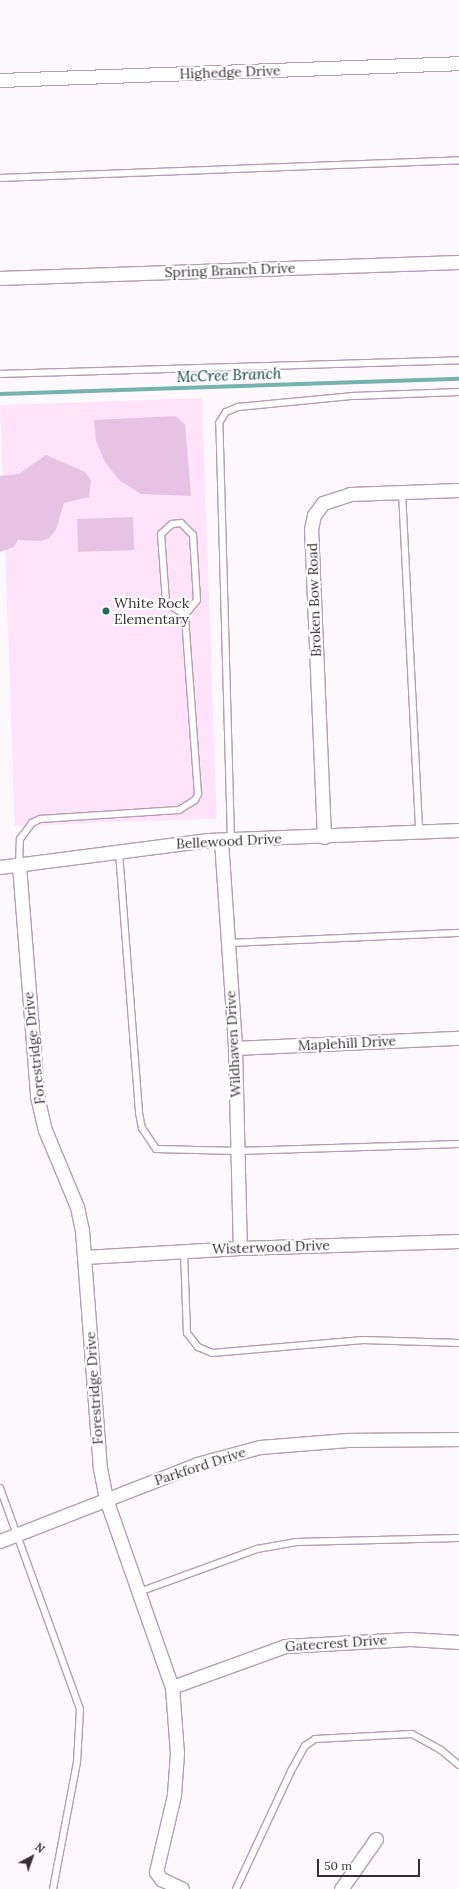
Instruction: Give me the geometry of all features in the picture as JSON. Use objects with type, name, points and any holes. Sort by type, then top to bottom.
[{"type":"street","name":"Highedge Drive","points":[[0,80],[459,63]]},
{"type":"street","name":"Spring Branch Drive","points":[[0,278],[459,262]]},
{"type":"street","name":"Broken Bow Road","points":[[324,837],[311,529],[314,515],[323,503],[335,498],[402,492],[459,490]]},
{"type":"street","name":"Bellewood Drive","points":[[0,867],[118,850],[226,840],[418,833],[459,830]]},
{"type":"street","name":"Wildhaven Drive","points":[[226,840],[227,943],[235,1048],[240,1248]]},
{"type":"street","name":"Forestridge Drive","points":[[18,865],[37,1096],[45,1130],[77,1207],[84,1258],[100,1468],[106,1499],[172,1687],[177,1753],[174,1795],[155,1865],[162,1879],[182,1889]]},
{"type":"street","name":"Maplehill Drive","points":[[235,1048],[459,1038]]},
{"type":"street","name":"Wisterwood Drive","points":[[84,1258],[240,1248],[459,1241]]},
{"type":"street","name":"Parkford Drive","points":[[0,1541],[197,1464],[260,1447],[348,1440],[459,1439]]},
{"type":"street","name":"Gatecrest Drive","points":[[172,1687],[285,1646],[410,1639],[459,1642]]},
{"type":"street","points":[[341,1889],[376,1839]]},
{"type":"lane","points":[[0,178],[459,160]]},
{"type":"lane","points":[[0,374],[459,360]]},
{"type":"lane","points":[[226,840],[219,423],[226,412],[246,406],[354,396],[459,392]]},
{"type":"lane","points":[[402,492],[418,833]]},
{"type":"lane","points":[[18,865],[20,839],[32,823],[40,819],[179,810],[195,800],[198,794],[185,615],[197,600],[194,535],[181,523],[172,524],[161,534],[166,602],[185,615]]},
{"type":"lane","points":[[118,850],[142,1128],[156,1149],[238,1151],[459,1144]]},
{"type":"lane","points":[[227,943],[459,933]]},
{"type":"lane","points":[[184,1252],[187,1333],[198,1347],[212,1353],[363,1340],[459,1342]]},
{"type":"lane","points":[[0,1488],[80,1709],[77,1762],[53,1889]]},
{"type":"lane","points":[[139,1592],[257,1549],[296,1542],[459,1538]]},
{"type":"lane","points":[[236,1889],[291,1771],[305,1746],[315,1739],[412,1734],[442,1750],[459,1765]]},
{"type":"shaded area","name":"White Rock Elementary","points":[[202,398],[217,819],[15,826],[0,405]]},
{"type":"shaded area","points":[[175,416],[185,424],[191,496],[141,494],[120,481],[105,462],[96,441],[94,420]]},
{"type":"shaded area","points":[[46,455],[85,472],[91,480],[89,497],[64,503],[56,530],[49,538],[42,541],[18,540],[14,547],[0,552],[0,476],[19,474]]},
{"type":"shaded area","points":[[133,517],[134,550],[78,552],[77,519]]},
{"type":"waterway","name":"McCree Branch","points":[[0,394],[459,379]]},
{"type":"place","name":"White Rock Elementary","points":[[106,611]]}]
